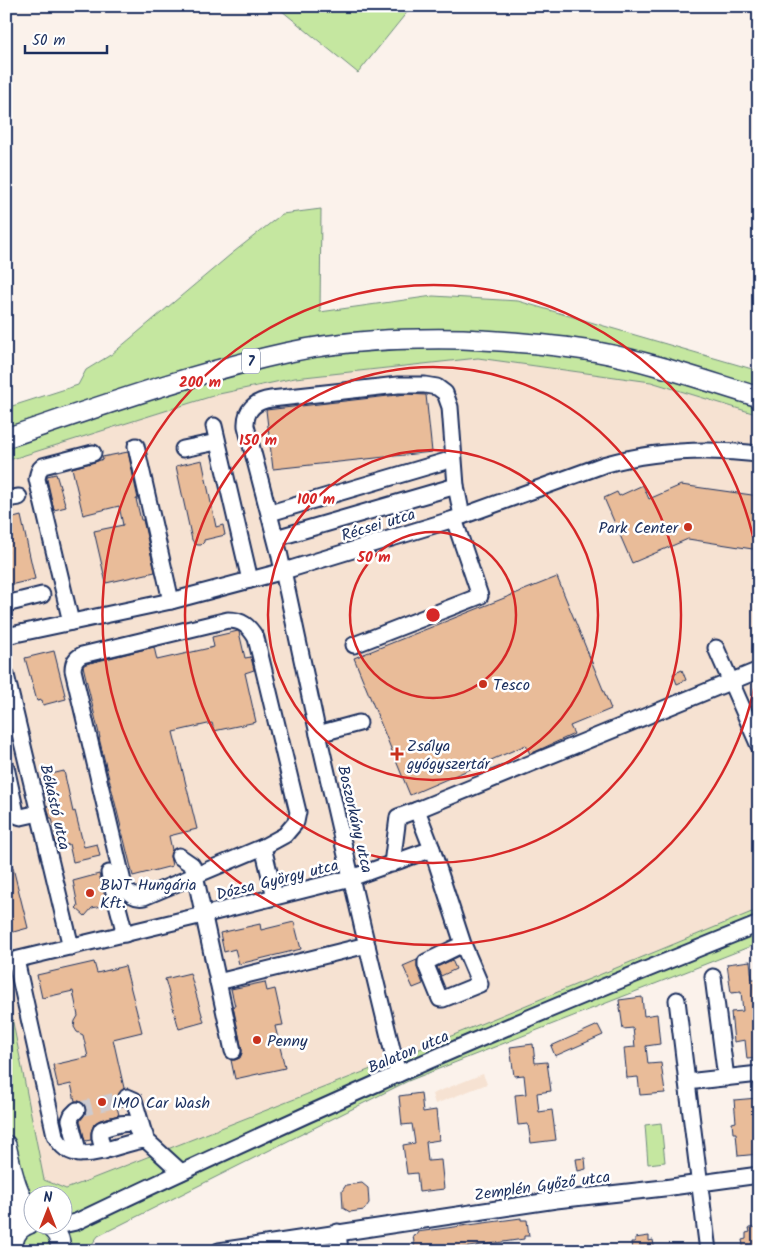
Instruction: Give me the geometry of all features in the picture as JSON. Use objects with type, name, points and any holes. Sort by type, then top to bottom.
[{"type":"main road","name":"7","points":[[6,438],[193,376],[238,364],[324,346],[393,339],[501,340],[600,353],[658,366],[759,397]]},
{"type":"main road","points":[[6,1145],[21,1204],[22,1223],[26,1235],[55,1231],[59,1239],[60,1249]]},
{"type":"main road","points":[[16,1186],[22,1197]]},
{"type":"street","name":"Boszorkány utca","points":[[398,1074],[318,734],[284,571],[246,422],[253,405],[264,400],[398,385],[437,387],[445,393],[450,407],[453,459]]},
{"type":"street","points":[[214,426],[250,580]]},
{"type":"street","points":[[183,449],[217,442]]},
{"type":"street","points":[[136,446],[170,601]]},
{"type":"street","name":"Récsei utca","points":[[6,636],[170,601],[284,571],[458,518],[625,458],[715,450],[759,454]]},
{"type":"street","points":[[71,622],[37,478],[41,468],[44,466],[92,453]]},
{"type":"street","points":[[270,513],[453,459],[458,518],[480,596],[354,645]]},
{"type":"street","points":[[276,538],[456,486]]},
{"type":"street","points":[[6,604],[42,595]]},
{"type":"street","points":[[228,620],[240,621],[248,627],[256,638],[298,812],[296,822],[285,835],[263,847],[195,875],[141,898],[131,894],[126,889],[73,670],[74,664],[78,657],[228,620]]},
{"type":"street","points":[[716,648],[759,746]]},
{"type":"street","points":[[392,864],[398,817],[759,670]]},
{"type":"street","name":"Békástó utca","points":[[6,674],[11,713],[27,760],[71,947]]},
{"type":"street","points":[[318,734],[359,723]]},
{"type":"street","points":[[27,760],[6,767],[16,813],[21,818],[39,813]]},
{"type":"street","points":[[417,810],[432,849],[463,944],[480,984],[443,1000],[440,999],[426,962],[463,944]]},
{"type":"street","points":[[263,847],[275,897]]},
{"type":"street","name":"Dózsa György utca","points":[[11,961],[352,878],[432,849]]},
{"type":"street","points":[[179,856],[192,865],[195,875],[233,1051]]},
{"type":"street","points":[[109,873],[125,934]]},
{"type":"street","name":"Balaton utca","points":[[76,1222],[181,1172],[398,1074],[602,987],[759,924]]},
{"type":"street","points":[[218,982],[367,945]]},
{"type":"street","points":[[11,961],[55,1135],[59,1143],[66,1149],[79,1154],[91,1154],[145,1138]]},
{"type":"street","points":[[714,977],[726,1078]]},
{"type":"street","points":[[677,1000],[708,1251]]},
{"type":"street","points":[[688,1082],[759,1074]]},
{"type":"street","points":[[126,1097],[134,1100],[145,1138]]},
{"type":"street","points":[[77,1110],[70,1120],[79,1154]]},
{"type":"street","points":[[104,1151],[99,1132],[102,1129],[131,1122],[135,1125],[139,1134],[181,1172]]},
{"type":"street","name":"Zemplén Győző utca","points":[[219,1251],[556,1200],[759,1175]]},
{"type":"street","points":[[26,1235],[76,1222]]},
{"type":"street","points":[[60,1249],[64,1234],[76,1222]]},
{"type":"street","points":[[338,1232],[340,1251]]},
{"type":"shaded area","points":[[478,358],[651,382],[759,415],[759,909],[376,1067],[72,1187],[72,1184],[54,1184],[44,1180],[6,987],[6,461],[219,394],[295,378]]},
{"type":"shaded area","points":[[483,1074],[487,1084],[435,1104],[432,1094]]},
{"type":"green space","points":[[276,6],[412,6],[358,73]]},
{"type":"green space","points":[[321,209],[320,312],[433,296],[518,301],[759,371],[759,415],[651,382],[478,358],[295,378],[219,394],[6,461],[6,408],[78,385],[86,370],[112,354],[282,214]]},
{"type":"green space","points":[[759,909],[759,943],[408,1081],[98,1236],[87,1251],[6,1251],[6,987],[44,1180],[54,1184],[22,1184],[22,1234],[72,1234],[72,1187],[376,1067]]},
{"type":"green space","points":[[661,1123],[665,1162],[648,1164],[645,1125]]},
{"type":"building","points":[[406,394],[426,395],[432,452],[273,469],[266,410]]},
{"type":"building","points":[[128,452],[138,499],[136,499],[155,572],[106,583],[94,531],[123,525],[119,506],[83,515],[72,468],[95,462],[103,459],[102,457]]},
{"type":"building","points":[[202,460],[216,527],[223,525],[225,535],[204,540],[201,545],[198,545],[192,540],[176,466]]},
{"type":"building","points":[[56,474],[66,507],[54,510],[47,476]]},
{"type":"building","name":"Park Center","points":[[643,485],[649,499],[681,485],[759,496],[759,550],[688,539],[632,563],[604,498],[617,492],[619,496]]},
{"type":"building","points":[[21,516],[35,579],[6,586],[6,553],[8,553],[6,520]]},
{"type":"building","name":"Tesco","points":[[557,577],[611,709],[570,726],[574,734],[530,754],[526,745],[410,795],[354,658]]},
{"type":"building","points":[[238,631],[245,658],[251,657],[254,670],[245,673],[256,722],[214,731],[212,723],[173,732],[197,829],[169,836],[172,850],[170,856],[172,866],[133,876],[83,666],[154,647],[157,660],[214,647],[212,637]]},
{"type":"building","points":[[54,651],[66,699],[43,705],[42,700],[37,701],[25,658]]},
{"type":"building","points":[[682,670],[686,680],[677,684],[673,674]]},
{"type":"building","points":[[64,771],[73,812],[75,811],[84,847],[97,844],[100,856],[73,862],[69,844],[57,847],[52,818],[50,818],[47,806],[50,805],[43,776]]},
{"type":"building","points":[[9,852],[28,928],[6,934],[6,853]]},
{"type":"building","name":"BWT Hungária Kft.","points":[[99,874],[107,905],[92,908],[85,916],[76,908],[78,906],[73,881]]},
{"type":"building","points":[[294,922],[301,949],[239,964],[235,949],[224,952],[220,933],[260,924],[261,930]]},
{"type":"building","points":[[417,960],[417,968],[423,984],[413,988],[403,966]]},
{"type":"building","points":[[452,960],[456,969],[441,976],[437,967]]},
{"type":"building","points":[[750,961],[752,979],[759,979],[759,1009],[754,1009],[756,1028],[759,1028],[759,1058],[747,1059],[745,1040],[734,1042],[731,1012],[743,1011],[741,992],[731,993],[727,964]]},
{"type":"building","points":[[94,962],[97,973],[125,966],[142,1032],[113,1039],[124,1088],[119,1093],[118,1099],[123,1106],[117,1107],[119,1115],[100,1120],[94,1124],[91,1140],[85,1141],[80,1121],[86,1113],[86,1107],[83,1103],[75,1101],[71,1084],[58,1087],[53,1065],[88,1057],[83,1035],[77,1032],[74,1027],[78,1016],[73,991],[42,998],[37,975]]},
{"type":"building","points":[[190,973],[204,1022],[179,1029],[165,979]]},
{"type":"building","name":"Penny","points":[[265,982],[267,991],[275,989],[283,1025],[275,1026],[285,1068],[235,1079],[231,1060],[240,1058],[242,1050],[231,989]]},
{"type":"building","points":[[642,997],[644,1016],[657,1014],[660,1044],[646,1046],[648,1064],[661,1063],[665,1093],[640,1095],[638,1077],[627,1078],[624,1048],[635,1047],[633,1028],[623,1029],[619,1000]]},
{"type":"building","points":[[598,1025],[603,1035],[555,1056],[551,1046]]},
{"type":"building","points":[[533,1044],[535,1063],[547,1062],[551,1091],[537,1093],[539,1112],[552,1110],[556,1140],[531,1143],[528,1124],[518,1125],[515,1095],[526,1094],[524,1075],[514,1076],[510,1047]]},
{"type":"building","points":[[421,1093],[423,1112],[436,1110],[439,1140],[426,1142],[428,1161],[441,1160],[444,1189],[419,1192],[417,1173],[407,1174],[403,1145],[415,1143],[412,1124],[402,1125],[399,1096]]},
{"type":"building","points":[[758,1098],[759,1115],[753,1115],[755,1142],[759,1142],[759,1154],[738,1156],[736,1133],[733,1133],[732,1123],[736,1122],[734,1100]]},
{"type":"building","points":[[585,1158],[586,1169],[578,1171],[576,1159]]},
{"type":"building","points":[[362,1183],[368,1188],[369,1203],[364,1210],[350,1212],[343,1208],[342,1191],[346,1185]]},
{"type":"building","points":[[521,1218],[521,1220],[527,1220],[529,1236],[524,1236],[524,1239],[441,1251],[415,1251],[413,1235],[417,1234],[417,1232]]},
{"type":"building","points":[[759,1227],[759,1251],[744,1251],[742,1240],[746,1239],[746,1233],[750,1232],[749,1228]]},
{"type":"building","points":[[649,1236],[649,1241],[653,1240],[655,1251],[632,1251],[631,1242],[635,1242],[635,1238]]},
{"type":"tunnel","points":[[77,1110],[127,1097]]},
{"type":"place","name":"Park Center","points":[[688,527]]},
{"type":"place","name":"Tesco","points":[[483,684]]},
{"type":"place","name":"Zsálya gyógyszertár","points":[[397,754]]},
{"type":"place","name":"BWT Hungária Kft.","points":[[90,893]]},
{"type":"place","name":"Penny","points":[[257,1040]]},
{"type":"place","name":"IMO Car Wash","points":[[102,1102]]}]
